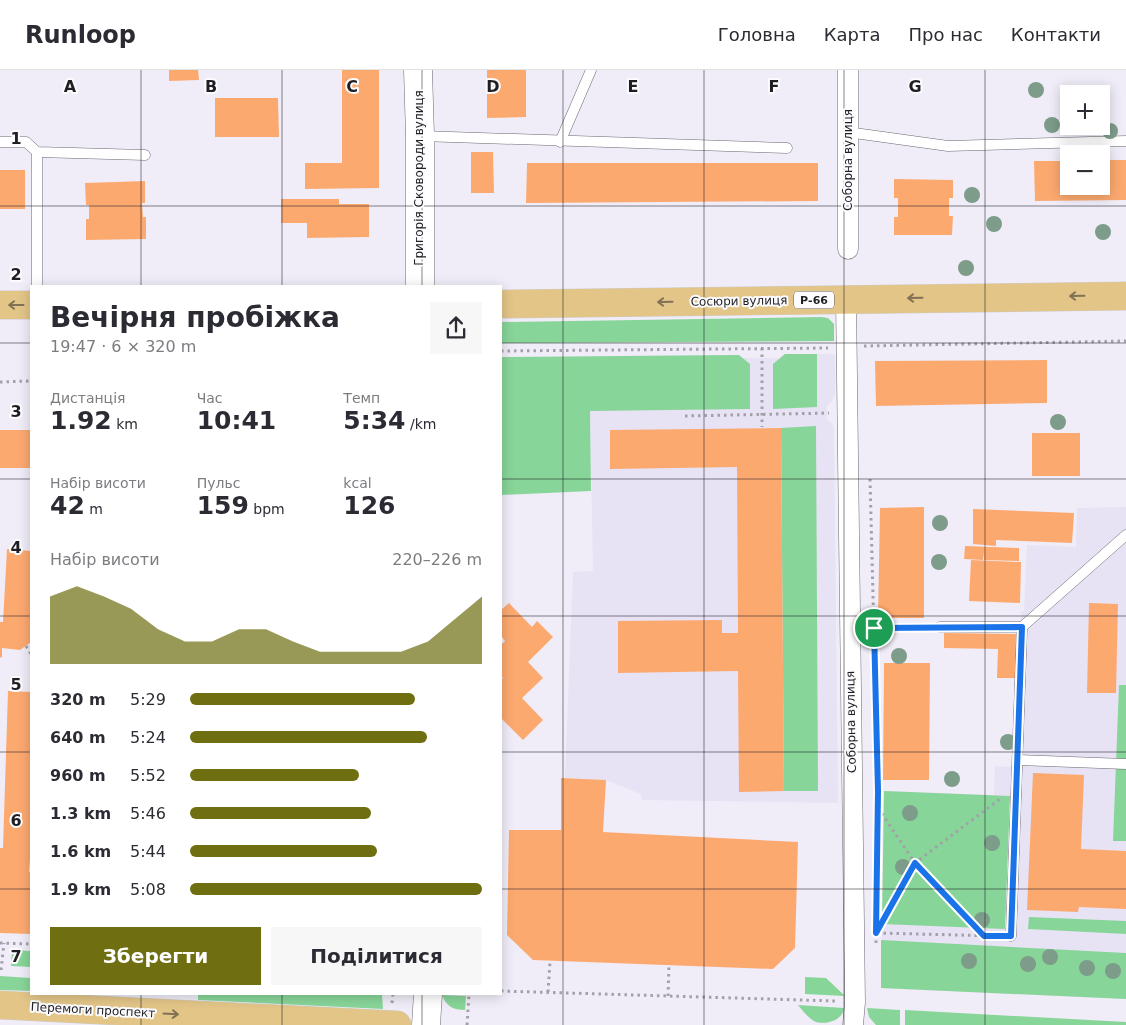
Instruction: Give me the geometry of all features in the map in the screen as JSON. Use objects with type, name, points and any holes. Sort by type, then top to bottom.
[{"type":"main road","name":"Сосюри вулиця","points":[[502,304],[1126,296]]},
{"type":"main road","points":[[0,305],[30,305]]},
{"type":"main road","name":"Перемоги проспект","points":[[0,1005],[397,1025]]},
{"type":"street","name":"Григорія Сковороди вулиця","points":[[418,70],[420,285]]},
{"type":"street","name":"Соборна вулиця","points":[[848,70],[848,249]]},
{"type":"street","name":"Соборна вулиця","points":[[846,299],[855,1002],[853,1025]]},
{"type":"street","points":[[426,1025],[428,995]]},
{"type":"lane","points":[[560,142],[591,70]]},
{"type":"lane","points":[[847,132],[948,146],[1126,141]]},
{"type":"lane","points":[[420,136],[787,148]]},
{"type":"lane","points":[[0,142],[26,142],[37,152],[145,155]]},
{"type":"lane","points":[[37,152],[37,285]]},
{"type":"lane","points":[[940,627],[1022,627],[1126,535]]},
{"type":"lane","points":[[1011,936],[1022,627]]},
{"type":"lane","points":[[1018,760],[1126,764]]},
{"type":"path","points":[[502,351],[846,347],[1126,341]]},
{"type":"path","points":[[762,348],[762,427]]},
{"type":"path","points":[[0,382],[30,382]]},
{"type":"path","points":[[685,416],[847,412]]},
{"type":"path","points":[[870,472],[878,807],[876,950]]},
{"type":"path","points":[[874,628],[940,627]]},
{"type":"path","points":[[26,646],[30,652]]},
{"type":"path","points":[[876,933],[915,863],[1016,787]]},
{"type":"path","points":[[878,807],[915,863],[984,936]]},
{"type":"path","points":[[876,933],[1011,936]]},
{"type":"path","points":[[1,970],[2,943],[30,944]]},
{"type":"path","points":[[548,992],[550,962]]},
{"type":"path","points":[[668,996],[669,964]]},
{"type":"path","points":[[502,991],[855,1002]]},
{"type":"path","points":[[467,1025],[469,995]]},
{"type":"shaded area","points":[[785,354],[835,354],[835,394],[827,406],[827,419],[834,428],[838,803],[642,800],[641,794],[606,780],[565,778],[573,572],[593,571],[589,356],[739,355],[742,358],[780,358]]},
{"type":"shaded area","points":[[1126,507],[1126,999],[881,988],[884,791],[994,795],[995,766],[1012,767],[1015,684],[1018,684],[1021,611],[1024,611],[1027,545],[1076,547],[1077,508]]},
{"type":"green space","points":[[821,317],[828,318],[834,324],[834,341],[502,343],[502,322]]},
{"type":"green space","points":[[785,354],[817,354],[817,407],[773,409],[773,364]]},
{"type":"green space","points":[[739,355],[750,364],[750,409],[590,411],[591,491],[502,495],[502,357]]},
{"type":"green space","points":[[816,426],[818,791],[784,791],[781,428]]},
{"type":"green space","points":[[1119,685],[1126,685],[1126,841],[1113,841]]},
{"type":"green space","points":[[884,791],[1010,796],[1005,929],[882,924]]},
{"type":"green space","points":[[1029,917],[1126,921],[1126,934],[1028,929]]},
{"type":"green space","points":[[881,940],[1126,953],[1126,999],[881,988]]},
{"type":"green space","points":[[12,950],[30,951],[30,967],[11,966]]},
{"type":"green space","points":[[0,976],[30,978],[30,991],[0,990]]},
{"type":"green space","points":[[805,977],[826,978],[845,996],[805,994]]},
{"type":"green space","points":[[198,995],[382,995],[383,1009],[198,1000]]},
{"type":"green space","points":[[442,995],[466,996],[465,1010],[450,1007]]},
{"type":"green space","points":[[798,1005],[844,1008],[841,1016],[834,1021],[820,1023],[806,1015]]},
{"type":"green space","points":[[867,1008],[900,1010],[900,1025],[876,1025],[869,1017]]},
{"type":"green space","points":[[905,1010],[1126,1022],[1126,1025],[905,1025]]},
{"type":"building","points":[[169,70],[198,70],[199,80],[169,81]]},
{"type":"building","points":[[342,70],[379,70],[379,188],[305,189],[305,163],[342,163]]},
{"type":"building","points":[[487,70],[526,70],[526,117],[487,118]]},
{"type":"building","points":[[215,98],[278,98],[279,137],[215,137]]},
{"type":"building","points":[[471,152],[493,152],[494,193],[471,193]]},
{"type":"building","points":[[1110,160],[1126,160],[1126,200],[1035,201],[1034,161],[1060,161],[1060,195],[1110,195]]},
{"type":"building","points":[[527,163],[818,163],[818,201],[526,203]]},
{"type":"building","points":[[0,170],[25,170],[25,209],[0,209]]},
{"type":"building","points":[[894,179],[953,180],[953,198],[949,198],[949,216],[953,216],[952,235],[894,235],[894,217],[898,217],[898,198],[894,198]]},
{"type":"building","points":[[145,181],[145,203],[142,203],[143,217],[146,217],[146,239],[86,240],[86,219],[89,219],[89,205],[86,205],[85,183]]},
{"type":"building","points":[[281,199],[339,199],[339,204],[369,204],[369,237],[307,238],[307,223],[281,223]]},
{"type":"building","points":[[1047,360],[1047,403],[876,406],[875,361]]},
{"type":"building","points":[[781,428],[784,791],[739,792],[738,671],[618,673],[618,621],[722,620],[722,633],[738,633],[737,467],[610,469],[610,430]]},
{"type":"building","points":[[0,430],[30,430],[30,468],[0,468]]},
{"type":"building","points":[[1032,433],[1080,433],[1080,476],[1032,476]]},
{"type":"building","points":[[924,507],[924,618],[878,618],[880,508]]},
{"type":"building","points":[[973,509],[1074,513],[1072,543],[996,540],[996,546],[973,544]]},
{"type":"building","points":[[965,546],[1019,548],[1019,561],[984,560],[984,552],[983,560],[964,559]]},
{"type":"building","points":[[7,549],[30,551],[30,643],[20,650],[2,648],[2,658],[0,657],[0,622],[3,622]]},
{"type":"building","points":[[971,560],[1021,562],[1020,603],[969,601]]},
{"type":"building","points":[[509,603],[532,627],[537,621],[553,637],[528,662],[543,678],[522,698],[543,720],[523,740],[502,719],[502,644],[505,641],[502,637],[502,609]]},
{"type":"building","points":[[1089,603],[1118,604],[1116,693],[1087,693]]},
{"type":"building","points":[[944,633],[1017,634],[1016,678],[997,678],[998,649],[944,648]]},
{"type":"building","points":[[884,663],[930,663],[929,780],[883,780]]},
{"type":"building","points":[[8,691],[30,692],[30,934],[0,933],[0,848],[3,848]]},
{"type":"building","points":[[1033,773],[1084,775],[1081,849],[1126,851],[1126,909],[1079,907],[1078,912],[1027,910]]},
{"type":"building","points":[[561,778],[606,780],[603,832],[798,842],[795,948],[773,969],[533,960],[507,935],[509,830],[561,830]]},
{"type":"route","points":[[1022,627],[1011,936],[984,936],[915,863],[876,933],[878,791],[874,628],[1022,627]]}]
